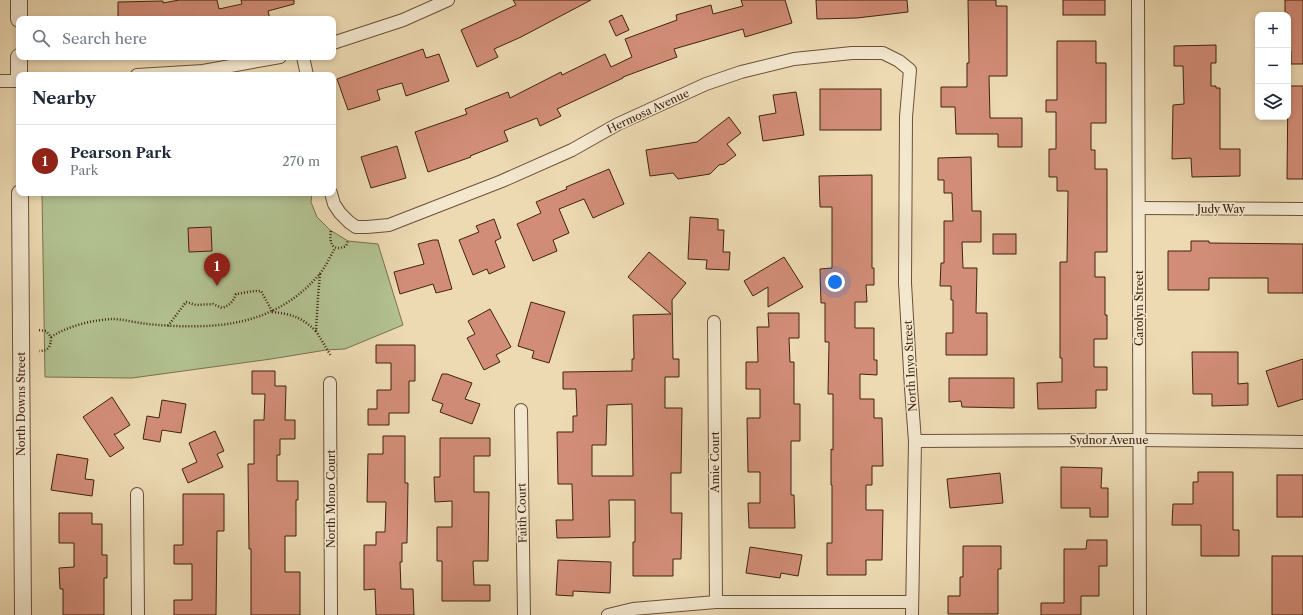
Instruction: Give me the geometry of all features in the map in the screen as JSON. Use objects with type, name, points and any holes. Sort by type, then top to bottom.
[{"type":"street","points":[[19,0],[19,16]]},
{"type":"street","points":[[336,42],[403,20],[448,0]]},
{"type":"street","name":"Carolyn Street","points":[[1138,0],[1140,615]]},
{"type":"street","name":"Hermosa Avenue","points":[[332,196],[334,204],[340,213],[356,227],[389,225],[502,182],[572,150],[618,124],[706,84],[741,72],[794,59],[852,53],[883,53],[899,61],[910,70],[906,117]]},
{"type":"street","points":[[19,60],[20,72]]},
{"type":"street","points":[[186,72],[203,71],[264,60]]},
{"type":"street","points":[[304,60],[306,72]]},
{"type":"street","points":[[0,81],[16,81]]},
{"type":"street","name":"North Inyo Street","points":[[906,117],[905,283],[915,441],[912,615]]},
{"type":"street","name":"North Downs Street","points":[[20,196],[23,615]]},
{"type":"street","name":"Judy Way","points":[[1139,208],[1303,209]]},
{"type":"street","name":"Amie Court","points":[[714,322],[716,602]]},
{"type":"street","name":"North Mono Court","points":[[330,383],[332,615]]},
{"type":"street","name":"Faith Court","points":[[521,410],[524,615]]},
{"type":"street","name":"Sydnor Avenue","points":[[915,441],[1140,440],[1303,442]]},
{"type":"street","points":[[137,494],[138,615]]},
{"type":"street","points":[[608,615],[633,609],[716,602],[912,602]]},
{"type":"path","points":[[331,231],[330,239],[332,246],[335,248],[346,246],[348,241]]},
{"type":"path","points":[[51,337],[61,331],[113,319],[191,328],[227,325],[254,318],[272,312],[283,306],[303,291],[320,274],[335,248]]},
{"type":"path","points":[[316,331],[320,274]]},
{"type":"path","points":[[168,326],[186,302],[196,304],[213,304],[222,308],[229,306],[236,294],[254,291],[261,291],[272,312]]},
{"type":"path","points":[[272,312],[299,317],[306,322],[316,331],[331,356]]},
{"type":"path","points":[[39,330],[46,331],[51,337],[51,344],[48,349],[39,351]]},
{"type":"green space","points":[[42,196],[312,196],[311,202],[317,217],[330,230],[348,241],[378,244],[403,325],[345,349],[326,350],[132,378],[45,377]]},
{"type":"building","points":[[179,0],[217,0],[219,9],[242,4],[241,0],[294,0],[294,4],[268,11],[269,16],[118,16],[118,2],[163,1],[163,3]]},
{"type":"building","points":[[513,0],[591,0],[521,37],[494,49],[498,57],[477,67],[461,30],[516,5]]},
{"type":"building","points":[[741,0],[785,0],[792,23],[745,37],[743,29],[674,49],[677,57],[623,77],[557,109],[561,116],[540,126],[537,118],[504,131],[508,141],[470,156],[471,157],[428,172],[415,132],[467,114],[465,109],[508,92],[510,98],[561,72],[562,75],[605,54],[611,67],[632,57],[625,39],[677,20],[676,15],[711,5],[713,14],[743,6]]},
{"type":"building","points":[[816,0],[907,0],[908,12],[857,18],[817,19]]},
{"type":"building","points":[[968,0],[996,0],[996,6],[1007,6],[1007,76],[989,76],[990,118],[1022,118],[1022,147],[998,147],[998,134],[956,134],[955,107],[941,107],[941,87],[967,87],[967,63],[969,63]]},
{"type":"building","points":[[1063,0],[1105,0],[1105,15],[1063,15]]},
{"type":"building","points":[[1285,0],[1303,0],[1303,64],[1291,64],[1291,12],[1285,12]]},
{"type":"building","points":[[622,15],[629,30],[616,36],[609,21]]},
{"type":"building","points":[[1057,41],[1096,41],[1096,63],[1106,63],[1106,123],[1091,123],[1091,150],[1095,150],[1095,169],[1107,169],[1107,252],[1095,252],[1095,277],[1105,277],[1105,315],[1107,315],[1107,339],[1094,339],[1094,367],[1107,367],[1107,390],[1096,390],[1096,408],[1038,409],[1037,383],[1062,382],[1062,358],[1060,358],[1060,262],[1067,262],[1068,191],[1057,191],[1057,177],[1049,177],[1049,149],[1056,149],[1056,112],[1046,112],[1046,100],[1057,100]]},
{"type":"building","points":[[1216,45],[1216,63],[1211,63],[1211,86],[1220,88],[1220,149],[1240,149],[1240,176],[1192,177],[1191,158],[1172,159],[1173,105],[1184,104],[1183,66],[1174,66],[1174,46]]},
{"type":"building","points":[[423,49],[426,58],[439,54],[449,81],[406,96],[402,83],[377,90],[380,100],[348,110],[337,79]]},
{"type":"building","points":[[1291,86],[1303,86],[1303,179],[1287,179],[1288,120],[1291,120]]},
{"type":"building","points":[[820,89],[881,89],[881,130],[820,130]]},
{"type":"building","points":[[796,92],[804,135],[763,141],[759,116],[776,113],[773,95]]},
{"type":"building","points":[[729,117],[741,133],[727,144],[736,155],[724,164],[719,165],[710,174],[678,179],[673,173],[650,176],[646,150],[697,142]]},
{"type":"building","points":[[397,146],[406,178],[371,188],[361,157]]},
{"type":"building","points":[[971,157],[972,211],[981,211],[981,242],[962,242],[963,268],[977,268],[976,313],[987,313],[987,355],[946,355],[946,333],[953,333],[953,300],[951,300],[951,286],[940,286],[941,263],[944,263],[944,221],[953,221],[952,193],[944,193],[944,180],[938,180],[938,158]]},
{"type":"building","points":[[609,169],[624,204],[593,218],[584,199],[559,209],[569,233],[553,240],[557,251],[533,261],[517,224],[541,213],[536,202],[567,189],[566,187]]},
{"type":"building","points":[[872,175],[872,268],[874,268],[874,285],[866,285],[867,302],[855,302],[855,328],[874,328],[874,360],[877,360],[877,375],[860,374],[860,399],[874,399],[874,418],[882,418],[883,466],[872,466],[872,485],[866,485],[866,510],[883,510],[882,560],[866,560],[866,575],[827,575],[827,543],[832,543],[831,449],[833,450],[833,394],[828,394],[829,342],[825,342],[825,303],[821,303],[820,269],[832,268],[832,207],[820,207],[819,176]]},
{"type":"building","points":[[690,217],[718,219],[718,230],[724,230],[723,252],[730,252],[729,270],[706,269],[707,260],[688,259]]},
{"type":"building","points":[[494,219],[501,238],[495,241],[505,267],[489,274],[487,269],[473,275],[459,240],[479,232],[476,226]]},
{"type":"building","points":[[211,227],[212,251],[189,252],[188,228]]},
{"type":"building","points":[[993,234],[1016,234],[1016,254],[993,254]]},
{"type":"building","points":[[438,240],[452,289],[436,293],[433,284],[400,294],[394,272],[424,264],[418,244]]},
{"type":"building","points":[[1191,241],[1209,241],[1209,243],[1303,244],[1303,293],[1268,293],[1268,278],[1209,278],[1209,290],[1168,290],[1168,251],[1191,251]]},
{"type":"building","points":[[649,252],[686,283],[672,300],[673,359],[679,359],[679,377],[665,377],[665,408],[682,408],[681,473],[671,473],[671,513],[682,513],[681,559],[673,559],[673,576],[633,576],[635,500],[609,500],[610,537],[557,538],[556,520],[573,520],[572,484],[558,484],[557,432],[573,432],[573,416],[577,416],[576,389],[563,389],[563,372],[632,371],[632,359],[634,359],[633,315],[671,314],[628,277]],"holes":[[[632,404],[633,476],[592,476],[592,445],[606,445],[607,405]]]},
{"type":"building","points":[[784,257],[803,287],[768,307],[768,287],[753,296],[744,281]]},
{"type":"building","points":[[531,302],[565,312],[549,363],[532,358],[534,351],[518,346]]},
{"type":"building","points":[[490,309],[511,347],[496,355],[500,362],[484,370],[467,338],[475,334],[468,321]]},
{"type":"building","points":[[768,313],[799,313],[799,338],[789,338],[790,362],[794,362],[794,404],[800,404],[800,441],[791,441],[791,495],[794,495],[795,528],[749,528],[748,503],[760,503],[760,472],[748,472],[747,418],[760,418],[760,389],[746,389],[746,362],[758,362],[757,327],[769,327]]},
{"type":"building","points":[[376,345],[415,345],[415,381],[409,381],[409,413],[389,413],[389,425],[368,425],[368,409],[377,409],[377,390],[391,390],[391,363],[376,363]]},
{"type":"building","points":[[1192,352],[1238,352],[1238,384],[1248,383],[1248,405],[1212,406],[1212,394],[1193,394]]},
{"type":"building","points":[[1303,359],[1303,399],[1278,407],[1266,371]]},
{"type":"building","points":[[252,371],[275,371],[275,386],[286,386],[285,420],[295,420],[295,439],[280,439],[280,455],[277,455],[277,481],[298,481],[298,500],[296,500],[296,536],[285,536],[285,572],[300,572],[300,615],[251,615],[251,549],[249,549],[248,464],[254,464],[254,420],[264,420],[265,394],[252,394]]},
{"type":"building","points":[[442,374],[447,374],[472,383],[465,399],[480,404],[472,424],[440,412],[443,404],[432,400]]},
{"type":"building","points":[[949,378],[1014,378],[1014,408],[962,407],[961,401],[949,402]]},
{"type":"building","points":[[112,397],[130,425],[114,434],[124,448],[110,457],[83,417]]},
{"type":"building","points":[[162,400],[186,404],[181,433],[162,430],[160,442],[143,439],[147,416],[159,418]]},
{"type":"building","points":[[215,431],[224,451],[217,454],[223,467],[188,483],[182,469],[197,462],[189,443]]},
{"type":"building","points":[[383,436],[405,436],[405,483],[408,483],[407,543],[402,543],[402,562],[400,562],[401,589],[413,589],[414,615],[376,615],[375,589],[364,590],[364,545],[376,545],[376,532],[385,532],[386,502],[367,502],[368,454],[383,454]]},
{"type":"building","points":[[440,438],[490,438],[490,456],[474,456],[474,492],[489,492],[488,561],[473,561],[474,585],[490,585],[490,601],[442,601],[442,561],[437,561],[437,527],[452,527],[452,501],[435,502],[434,477],[440,477]]},
{"type":"building","points":[[57,454],[88,459],[85,479],[94,480],[92,496],[51,490]]},
{"type":"building","points":[[1061,467],[1102,468],[1101,488],[1108,488],[1108,517],[1090,517],[1090,508],[1061,508]]},
{"type":"building","points":[[1198,472],[1233,472],[1233,530],[1239,530],[1239,556],[1201,556],[1201,525],[1172,525],[1173,504],[1193,504],[1193,482],[1198,482]]},
{"type":"building","points":[[1000,473],[1003,503],[950,508],[947,479]]},
{"type":"building","points":[[1277,475],[1303,475],[1303,517],[1277,517]]},
{"type":"building","points":[[183,494],[224,494],[224,531],[217,531],[216,615],[174,615],[174,600],[192,600],[192,564],[174,564],[174,545],[183,545]]},
{"type":"building","points":[[59,513],[92,513],[92,524],[102,524],[102,555],[107,555],[107,578],[104,578],[104,615],[63,615],[63,589],[60,589],[59,568],[74,567],[74,543],[59,543]]},
{"type":"building","points":[[1087,540],[1107,540],[1107,566],[1099,566],[1099,596],[1081,596],[1081,615],[1041,615],[1041,603],[1064,603],[1064,549],[1086,549]]},
{"type":"building","points":[[963,546],[1001,546],[1001,569],[998,569],[998,614],[948,614],[948,596],[960,596],[960,577],[963,577]]},
{"type":"building","points":[[750,547],[802,555],[798,576],[781,573],[780,578],[746,573]]},
{"type":"building","points":[[1272,556],[1303,556],[1303,615],[1272,615]]},
{"type":"building","points":[[558,560],[611,562],[610,593],[573,591],[573,596],[556,595]]},
{"type":"place","name":"Pearson Park","points":[[217,286]]}]
